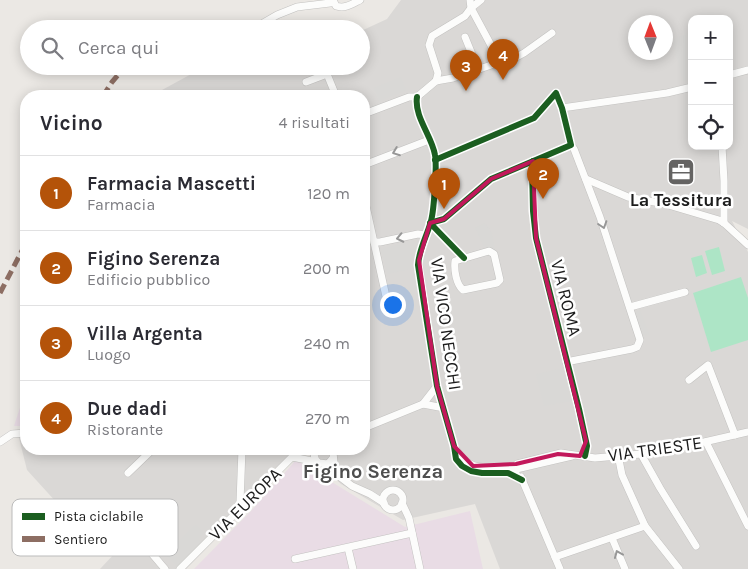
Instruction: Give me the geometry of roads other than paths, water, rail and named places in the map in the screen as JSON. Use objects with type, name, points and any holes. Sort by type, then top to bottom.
[{"type":"street","points":[[268,20],[297,7],[330,3],[333,0],[336,6],[346,7],[360,0]]},
{"type":"street","points":[[436,81],[438,73],[430,39],[434,34],[462,18],[470,4],[481,0]]},
{"type":"street","points":[[470,4],[500,62]]},
{"type":"street","points":[[370,112],[408,97],[417,97],[436,81],[453,78],[500,62],[504,64],[524,53],[552,33]]},
{"type":"street","points":[[465,37],[478,69]]},
{"type":"street","points":[[733,74],[748,70]]},
{"type":"street","points":[[306,82],[324,75]]},
{"type":"street","points":[[327,75],[334,90]]},
{"type":"street","points":[[562,108],[667,93],[688,88]]},
{"type":"street","points":[[435,160],[534,118],[556,93],[562,108],[571,145],[586,179],[640,340],[637,347],[624,351],[566,362]]},
{"type":"street","name":"VIA VICO NECCHI","points":[[417,97],[416,102],[435,155],[433,213],[419,255],[418,265],[437,386],[456,459],[462,466],[478,473],[508,473],[520,479]]},
{"type":"street","points":[[370,163],[429,140]]},
{"type":"street","points":[[464,258],[430,223],[444,219],[491,178],[571,145]]},
{"type":"street","points":[[722,150],[724,222]]},
{"type":"street","name":"VIA ROMA","points":[[534,161],[532,164],[533,211],[536,238],[586,441],[580,456]]},
{"type":"street","points":[[586,179],[628,197],[665,204],[724,222],[748,245]]},
{"type":"street","points":[[370,224],[387,301]]},
{"type":"street","points":[[374,242],[418,234],[426,235]]},
{"type":"street","points":[[489,252],[494,254],[500,280],[497,283],[463,290],[459,287],[454,267],[455,261],[464,258],[489,252]]},
{"type":"street","points":[[630,307],[685,292]]},
{"type":"street","points":[[688,380],[708,365],[735,436]]},
{"type":"street","points":[[370,426],[423,404],[437,386]]},
{"type":"street","points":[[423,404],[444,408]]},
{"type":"street","name":"VIA TRIESTE","points":[[515,468],[519,463],[558,454],[595,458],[641,454],[748,432]]},
{"type":"street","points":[[0,442],[12,434],[20,433]]},
{"type":"street","points":[[706,442],[748,526]]},
{"type":"street","name":"VIA VICO NECCHI","points":[[454,446],[463,459],[473,466],[482,468],[515,468]]},
{"type":"street","points":[[641,454],[696,546]]},
{"type":"street","points":[[128,473],[147,455]]},
{"type":"street","points":[[236,513],[240,502],[242,455]]},
{"type":"street","points":[[292,457],[299,455]]},
{"type":"street","points":[[315,455],[315,459],[352,486],[370,494],[384,503],[386,507],[394,509],[409,518]]},
{"type":"street","points":[[320,463],[328,464],[331,455]]},
{"type":"street","points":[[333,455],[335,473]]},
{"type":"street","points":[[618,455],[622,475],[645,526],[679,569]]},
{"type":"street","name":"VIA EUROPA","points":[[180,569],[292,457],[320,463]]},
{"type":"street","points":[[515,468],[560,569]]},
{"type":"street","name":"VIA VICO NECCHI","points":[[491,473],[498,470],[515,468]]},
{"type":"street","points":[[241,483],[248,492],[254,494]]},
{"type":"street","points":[[370,494],[386,493],[392,490],[398,492],[402,497],[402,503],[409,518],[420,569]]},
{"type":"street","points":[[384,503],[386,493]]},
{"type":"street","points":[[394,509],[400,507],[402,503]]},
{"type":"street","points":[[555,557],[645,526]]},
{"type":"street","points":[[295,560],[412,533]]},
{"type":"street","points":[[612,538],[625,569]]},
{"type":"street","points":[[348,548],[354,569]]},
{"type":"street","points":[[154,556],[165,569]]},
{"type":"place","name":"Due dadi","points":[[503,80]]},
{"type":"place","name":"Villa Argenta","points":[[466,91]]},
{"type":"place","name":"La Tessitura","points":[[681,172]]},
{"type":"place","name":"Figino Serenza","points":[[543,199]]},
{"type":"place","name":"Farmacia Mascetti","points":[[444,209]]},
{"type":"district","name":"Figino Serenza","points":[[373,471]]}]
